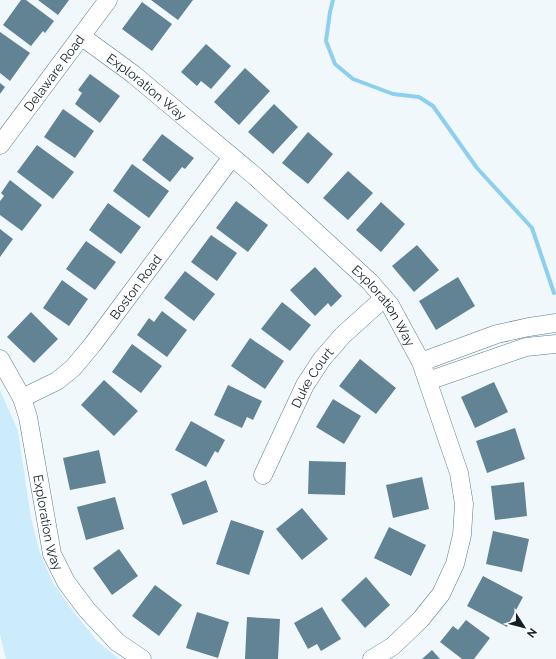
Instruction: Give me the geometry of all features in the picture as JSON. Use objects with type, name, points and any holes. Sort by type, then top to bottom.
[{"type":"street","name":"Delaware Road","points":[[0,145],[108,0]]},
{"type":"street","name":"Exploration Way","points":[[81,36],[133,74],[232,157],[370,282],[390,305],[421,362],[459,472],[464,504],[462,535],[455,564],[441,594],[421,619],[393,646],[372,659]]},
{"type":"street","name":"Boston Road","points":[[22,398],[57,381],[73,368],[93,344],[232,157]]},
{"type":"street","name":"Duke Court","points":[[263,475],[305,385],[322,359],[343,335],[384,298]]},
{"type":"street","points":[[421,362],[498,334],[529,327],[556,324]]},
{"type":"street","points":[[428,381],[526,347],[556,344]]},
{"type":"street","name":"Exploration Way","points":[[0,359],[22,398],[28,417],[52,554],[66,582],[87,610],[116,642],[142,659]]},
{"type":"shaded area","points":[[0,390],[18,431],[31,518],[40,553],[53,583],[97,641],[119,659],[6,659],[0,634]]},
{"type":"building","points":[[21,0],[26,0],[54,21],[45,33],[43,31],[31,46],[3,25]]},
{"type":"building","points":[[38,0],[69,0],[58,15]]},
{"type":"building","points":[[151,0],[193,0],[178,20]]},
{"type":"building","points":[[142,2],[172,24],[152,51],[122,29]]},
{"type":"building","points":[[0,32],[30,53],[10,81],[0,73]]},
{"type":"building","points":[[206,44],[231,66],[211,89],[201,81],[197,86],[181,72]]},
{"type":"building","points":[[245,68],[270,91],[239,125],[214,102]]},
{"type":"building","points":[[90,74],[120,96],[100,123],[75,104],[82,93],[78,90]]},
{"type":"building","points":[[0,83],[5,87],[0,94]]},
{"type":"building","points":[[274,104],[298,127],[273,154],[248,132]]},
{"type":"building","points":[[63,109],[94,131],[75,158],[44,137]]},
{"type":"building","points":[[308,132],[333,154],[308,184],[282,163]]},
{"type":"building","points":[[162,134],[194,158],[185,169],[182,167],[170,182],[142,160]]},
{"type":"building","points":[[37,145],[74,172],[53,199],[17,172]]},
{"type":"building","points":[[132,164],[169,191],[149,218],[113,191]]},
{"type":"building","points":[[348,171],[373,193],[348,220],[323,198]]},
{"type":"building","points":[[10,180],[42,205],[22,231],[0,215],[0,201],[4,196],[1,193]]},
{"type":"building","points":[[236,201],[268,225],[248,252],[216,228]]},
{"type":"building","points":[[381,202],[405,224],[381,252],[356,230]]},
{"type":"building","points":[[108,203],[141,227],[121,254],[89,230]]},
{"type":"building","points":[[0,229],[13,239],[0,257]]},
{"type":"building","points":[[211,235],[237,253],[217,281],[191,262]]},
{"type":"building","points":[[86,241],[116,262],[95,290],[66,269]]},
{"type":"building","points":[[417,245],[439,270],[414,292],[392,266]]},
{"type":"building","points":[[315,267],[342,296],[331,307],[328,303],[315,316],[290,290]]},
{"type":"building","points":[[185,271],[215,294],[194,321],[164,298]]},
{"type":"building","points":[[458,277],[475,306],[436,330],[419,301]]},
{"type":"building","points":[[62,280],[88,299],[69,326],[43,308]]},
{"type":"building","points":[[282,302],[311,325],[290,351],[261,329]]},
{"type":"building","points":[[162,311],[187,330],[167,357],[137,335],[149,318],[154,322]]},
{"type":"building","points":[[31,312],[58,339],[34,363],[7,337]]},
{"type":"building","points":[[250,338],[284,361],[265,389],[231,366]]},
{"type":"building","points":[[132,344],[162,366],[141,393],[112,372]]},
{"type":"building","points":[[360,359],[396,388],[376,414],[339,386]]},
{"type":"building","points":[[104,380],[138,411],[114,436],[81,405]]},
{"type":"building","points":[[494,382],[508,412],[475,428],[461,397]]},
{"type":"building","points":[[228,385],[262,401],[253,420],[247,417],[242,428],[214,415]]},
{"type":"building","points":[[333,399],[361,416],[344,444],[316,427]]},
{"type":"building","points":[[191,421],[225,440],[218,453],[215,451],[206,467],[175,450]]},
{"type":"building","points":[[515,428],[525,459],[487,473],[476,441]]},
{"type":"building","points":[[99,450],[106,483],[70,490],[63,458]]},
{"type":"building","points":[[309,461],[346,462],[345,495],[308,494]]},
{"type":"building","points":[[422,477],[429,509],[393,518],[386,485]]},
{"type":"building","points":[[206,480],[218,512],[183,525],[171,494]]},
{"type":"building","points":[[524,482],[527,516],[495,520],[491,486]]},
{"type":"building","points":[[115,497],[124,529],[86,540],[77,507]]},
{"type":"building","points":[[302,508],[328,539],[302,560],[276,529]]},
{"type":"building","points":[[231,520],[264,531],[249,575],[216,564]]},
{"type":"building","points":[[389,527],[426,545],[411,576],[374,558]]},
{"type":"building","points":[[493,531],[529,539],[522,572],[486,564]]},
{"type":"building","points":[[119,549],[138,576],[112,595],[93,568]]},
{"type":"building","points":[[483,576],[523,597],[507,627],[467,606]]},
{"type":"building","points":[[366,577],[390,605],[365,628],[341,600]]},
{"type":"building","points":[[155,585],[182,605],[159,636],[132,616]]},
{"type":"building","points":[[322,607],[341,639],[321,651],[317,644],[308,649],[294,623]]},
{"type":"building","points":[[197,612],[229,622],[218,658],[186,648]]},
{"type":"building","points":[[247,617],[280,619],[278,659],[245,659]]},
{"type":"building","points":[[466,620],[490,638],[474,659],[462,659],[440,642],[453,626],[458,630]]},
{"type":"building","points":[[432,650],[440,659],[422,659]]},
{"type":"waterway","points":[[333,0],[326,41],[335,64],[353,79],[393,94],[419,97],[433,106],[477,168],[532,228],[554,293]]}]
